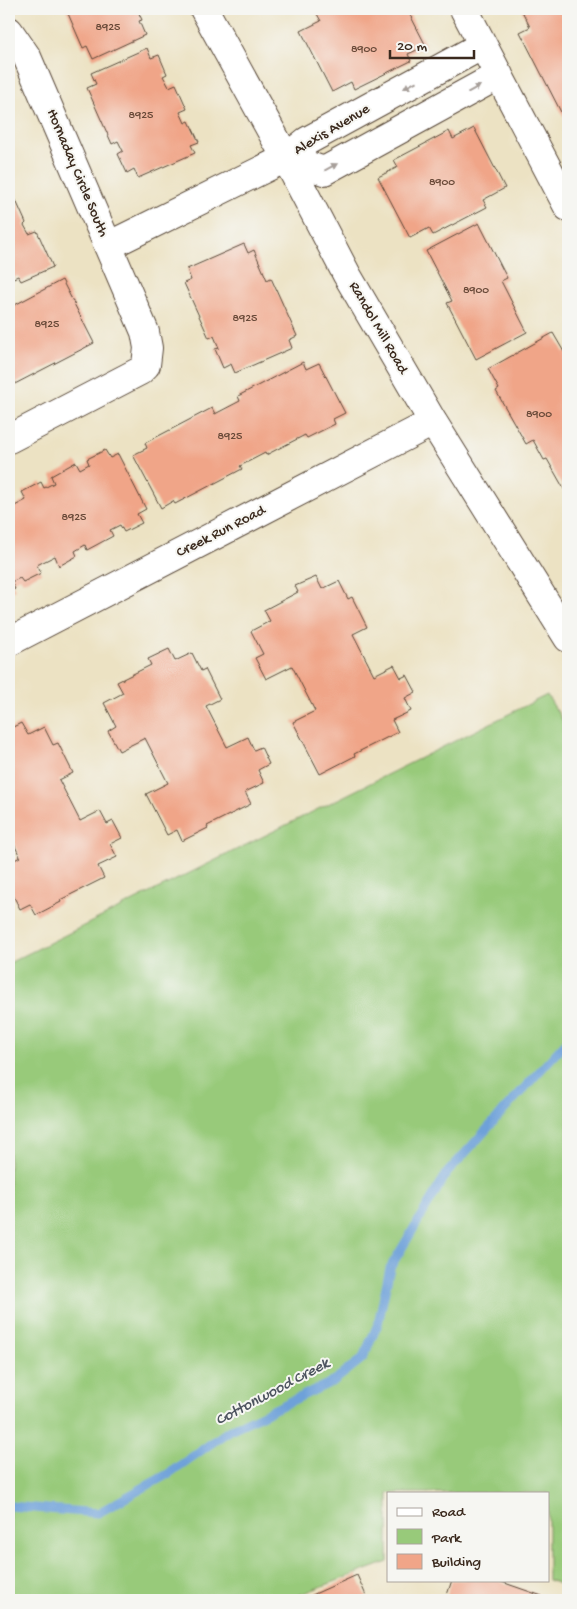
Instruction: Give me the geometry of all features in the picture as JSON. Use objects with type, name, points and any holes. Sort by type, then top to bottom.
[{"type":"street","name":"Randol Mill Road","points":[[204,9],[286,158],[347,275],[433,422],[568,638]]},
{"type":"street","points":[[464,9],[567,203]]},
{"type":"street","name":"Hornaday Circle South","points":[[9,31],[27,57],[108,246],[286,158]]},
{"type":"street","name":"Alexis Avenue","points":[[286,158],[307,141],[483,45]]},
{"type":"street","name":"Alexis Avenue","points":[[286,158],[324,171],[499,75]]},
{"type":"street","points":[[9,439],[140,371],[146,365],[148,348],[145,332],[108,246]]},
{"type":"street","name":"Creek Run Road","points":[[9,642],[433,422]]},
{"type":"green space","points":[[547,695],[568,729],[568,1587],[550,1581],[550,1492],[387,1492],[387,1562],[285,1600],[9,1600],[9,963]]},
{"type":"building","points":[[66,9],[137,9],[142,20],[139,21],[145,35],[93,59],[87,46],[83,48]]},
{"type":"building","points":[[327,9],[407,9],[426,46],[408,54],[411,61],[354,89],[351,82],[332,92],[301,31],[321,21],[317,14]]},
{"type":"building","points":[[521,9],[568,9],[568,113],[563,116],[520,32],[530,27]]},
{"type":"building","points":[[147,48],[151,58],[159,55],[167,74],[163,76],[169,87],[176,84],[187,109],[180,112],[185,123],[189,121],[199,142],[191,145],[195,153],[138,178],[134,169],[127,173],[118,154],[123,151],[118,141],[112,144],[87,88],[96,84],[91,73]]},
{"type":"building","points":[[474,128],[505,188],[483,200],[487,207],[433,235],[429,228],[410,238],[378,177],[398,167],[394,160],[449,131],[453,139]]},
{"type":"building","points":[[9,185],[26,223],[24,225],[29,234],[37,231],[53,267],[21,281],[18,276],[9,280]]},
{"type":"building","points":[[479,223],[507,278],[501,281],[527,332],[476,359],[447,303],[452,301],[426,251]]},
{"type":"building","points":[[244,244],[248,253],[254,250],[267,280],[271,278],[297,336],[289,340],[292,348],[235,373],[231,364],[223,368],[215,349],[219,348],[214,336],[209,338],[184,283],[191,280],[187,269]]},
{"type":"building","points":[[62,280],[94,343],[9,387],[9,308]]},
{"type":"building","points":[[553,333],[564,352],[568,350],[568,496],[547,459],[544,460],[533,440],[526,444],[496,391],[499,389],[488,369]]},
{"type":"building","points":[[303,362],[306,369],[319,363],[345,413],[333,419],[335,424],[307,438],[305,435],[266,455],[265,453],[240,466],[242,469],[175,504],[173,501],[161,508],[133,455],[147,448],[145,443],[212,408],[215,414],[240,401],[238,396]]},
{"type":"building","points":[[105,450],[110,458],[118,454],[146,509],[137,514],[142,523],[124,532],[120,525],[110,530],[113,536],[87,550],[85,545],[75,551],[77,556],[59,566],[55,556],[37,565],[41,573],[23,582],[20,578],[11,582],[15,589],[9,592],[9,509],[26,500],[22,492],[41,482],[44,488],[54,483],[51,476],[76,462],[80,469],[89,464],[87,459]]},
{"type":"building","points":[[316,577],[322,589],[339,581],[348,599],[352,597],[367,627],[353,634],[374,675],[394,665],[401,678],[407,675],[416,692],[405,698],[411,711],[392,720],[398,732],[320,774],[293,722],[315,711],[292,666],[266,679],[255,658],[263,654],[251,631],[270,621],[264,610],[298,592],[295,586]]},
{"type":"building","points":[[169,649],[175,661],[192,653],[201,671],[205,669],[220,699],[206,706],[227,747],[248,737],[254,750],[261,747],[269,764],[258,770],[264,783],[245,792],[251,804],[182,841],[177,830],[167,835],[146,794],[168,783],[145,738],[119,751],[108,731],[116,726],[104,703],[123,693],[117,682],[151,665],[148,659]]},
{"type":"building","points":[[21,723],[28,735],[44,727],[53,745],[58,743],[73,773],[59,780],[80,821],[100,811],[107,824],[113,821],[122,838],[110,844],[117,857],[98,866],[104,878],[60,900],[61,902],[36,915],[30,904],[20,909],[9,887],[9,863],[20,857],[9,833],[9,729]]},
{"type":"building","points":[[357,1575],[368,1600],[301,1600]]},
{"type":"building","points":[[451,1582],[502,1582],[542,1596],[541,1600],[453,1600],[446,1598]]},
{"type":"waterway","name":"Cottonwood Creek","points":[[9,1506],[98,1513],[168,1474],[230,1430],[334,1381],[363,1358],[378,1324],[390,1268],[447,1173],[568,1040]]}]
